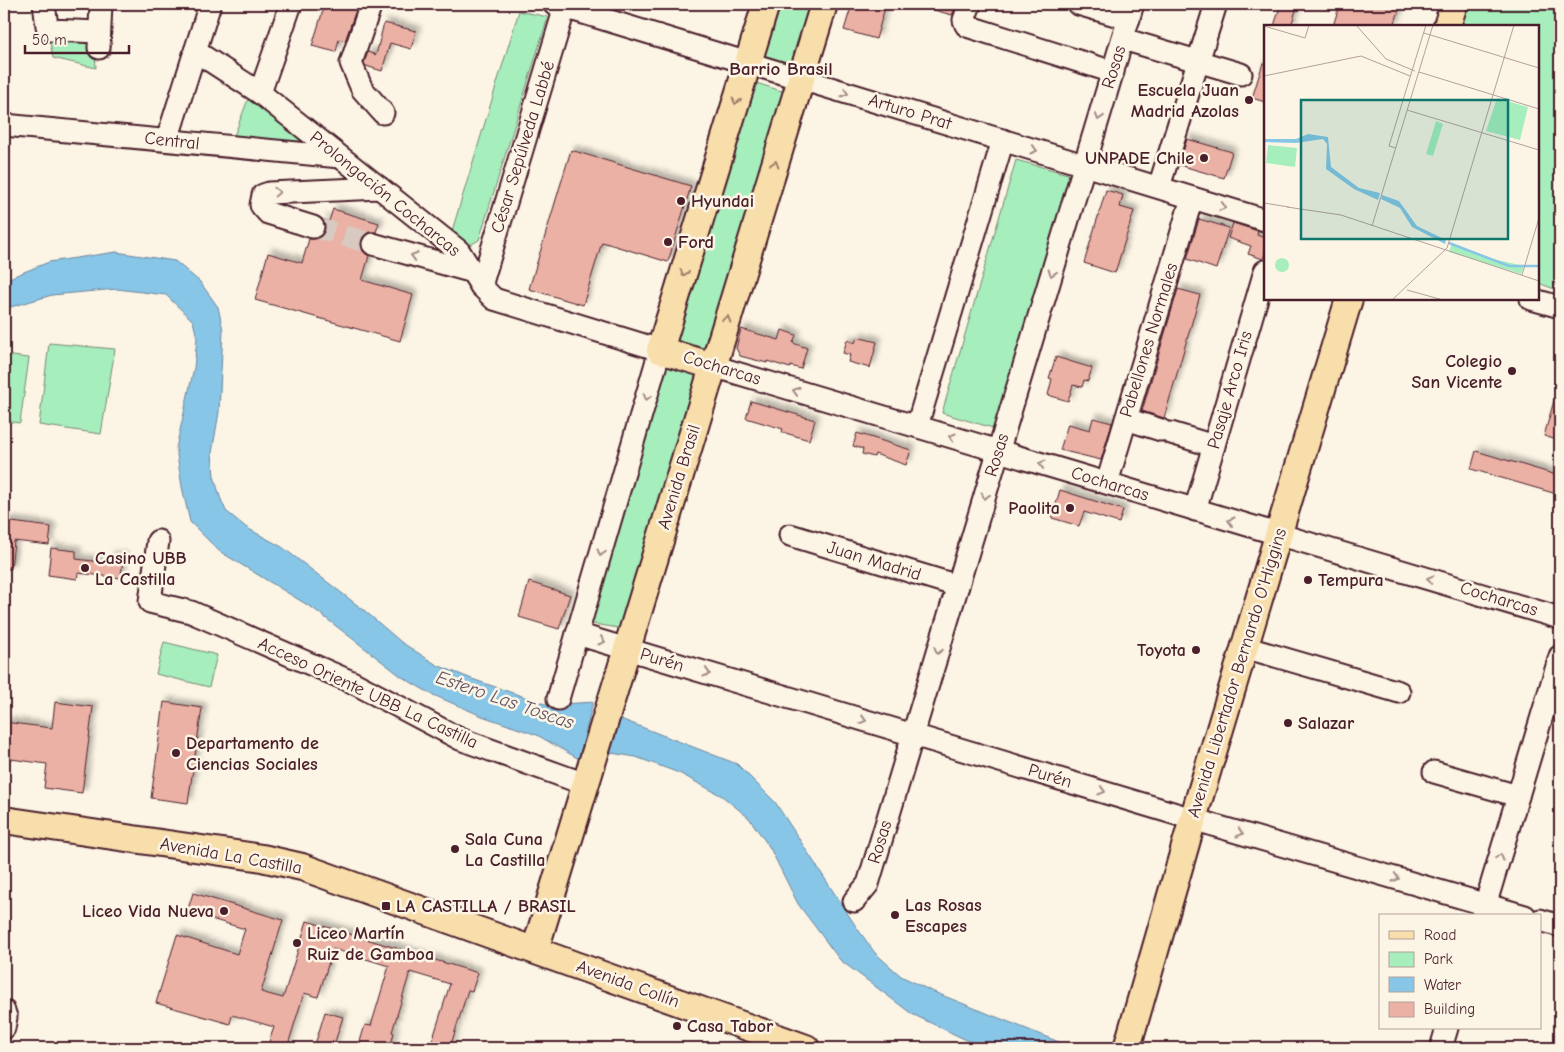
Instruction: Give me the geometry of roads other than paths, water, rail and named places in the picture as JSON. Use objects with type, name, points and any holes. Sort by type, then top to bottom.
[{"type":"main road","points":[[660,350],[766,4]]},
{"type":"main road","name":"Avenida Brasil","points":[[535,950],[824,4]]},
{"type":"main road","points":[[1428,25],[1435,4]]},
{"type":"main road","points":[[1447,25],[1454,4]]},
{"type":"main road","name":"Avenida Libertador Bernardo O'Higgins","points":[[1128,1048],[1244,647],[1350,300]]},
{"type":"main road","name":"Cocharcas","points":[[660,350],[713,366]]},
{"type":"main road","name":"Avenida La Castilla","points":[[4,820],[283,862],[321,873],[535,950]]},
{"type":"main road","name":"Avenida Collín","points":[[535,950],[806,1048]]},
{"type":"street","points":[[44,4],[46,26],[50,30],[99,40],[102,4]]},
{"type":"street","points":[[167,140],[210,4]]},
{"type":"street","points":[[260,93],[292,4]]},
{"type":"street","points":[[371,4],[351,63],[362,89],[383,113]]},
{"type":"street","points":[[970,4],[964,20],[966,25],[970,27],[1113,72]]},
{"type":"street","points":[[1078,4],[1128,20],[1198,61],[1241,74]]},
{"type":"street","points":[[1158,188],[1216,4]]},
{"type":"street","name":"Arturo Prat","points":[[560,5],[1264,220]]},
{"type":"street","name":"César Sepúlveda Labbé","points":[[477,279],[560,5]]},
{"type":"street","name":"Rosas","points":[[854,901],[868,884],[1128,20]]},
{"type":"street","name":"Prolongación Cocharcas","points":[[195,51],[260,93],[459,252],[477,279],[494,299],[660,350]]},
{"type":"street","name":"Central","points":[[4,125],[340,157]]},
{"type":"street","points":[[917,426],[1002,140]]},
{"type":"street","points":[[313,227],[268,214],[261,205],[263,195],[269,192],[380,188]]},
{"type":"street","name":"Pabellones Normales","points":[[1107,483],[1192,198]]},
{"type":"street","points":[[373,244],[477,279]]},
{"type":"street","name":"Pasaje Arco Iris","points":[[1196,510],[1264,274]]},
{"type":"street","points":[[1535,300],[1560,307]]},
{"type":"street","points":[[558,699],[660,350]]},
{"type":"street","name":"Cocharcas","points":[[713,366],[1560,618]]},
{"type":"street","points":[[1126,419],[1214,446]]},
{"type":"street","name":"Juan Madrid","points":[[790,535],[958,586]]},
{"type":"street","name":"Acceso Oriente UBB La Castilla","points":[[158,541],[150,602],[191,612],[354,683],[460,739],[587,778]]},
{"type":"street","name":"Purén","points":[[576,634],[1194,819],[1484,910],[1511,914]]},
{"type":"street","points":[[1244,647],[1399,692]]},
{"type":"street","points":[[1484,910],[1560,656]]},
{"type":"street","points":[[1434,772],[1518,796]]},
{"type":"street","points":[[1542,921],[1560,926]]},
{"type":"street","points":[[4,1010],[6,1017],[4,1028]]},
{"type":"street","points":[[1441,1048],[1446,1030]]},
{"type":"water","name":"Estero Las Toscas","points":[[116,252],[175,261],[200,282],[218,307],[223,330],[219,412],[212,453],[214,476],[226,511],[247,528],[282,547],[365,611],[401,642],[437,665],[548,705],[593,702],[579,759],[537,735],[482,716],[431,694],[402,677],[314,609],[219,551],[190,522],[176,448],[194,368],[197,338],[193,321],[166,295],[117,289],[52,295],[4,309],[4,280],[49,262]]},
{"type":"water","points":[[613,716],[737,764],[775,802],[875,953],[901,976],[929,990],[1074,1048],[983,1048],[912,1014],[840,960],[798,904],[770,848],[749,818],[722,796],[679,773],[636,757],[605,752]]},
{"type":"tunnel","points":[[313,227],[373,244]]},
{"type":"place","name":"Escuela Juan Madrid Azolas","points":[[1249,100]]},
{"type":"place","name":"UNPADE Chile","points":[[1204,158]]},
{"type":"place","name":"Hyundai","points":[[681,201]]},
{"type":"place","name":"Ford","points":[[668,242]]},
{"type":"place","name":"Colegio San Vicente","points":[[1512,371]]},
{"type":"place","name":"Paolita","points":[[1070,508]]},
{"type":"place","name":"Casino UBB La Castilla","points":[[85,568]]},
{"type":"place","name":"Tempura","points":[[1308,580]]},
{"type":"place","name":"Toyota","points":[[1196,650]]},
{"type":"place","name":"Salazar","points":[[1288,723]]},
{"type":"place","name":"Departamento de Ciencias Sociales","points":[[176,753]]},
{"type":"place","name":"Sala Cuna La Castilla","points":[[455,849]]},
{"type":"place","name":"LA CASTILLA / BRASIL","points":[[386,906]]},
{"type":"place","name":"Liceo Vida Nueva","points":[[224,911]]},
{"type":"place","name":"Las Rosas Escapes","points":[[895,915]]},
{"type":"place","name":"Liceo Martín Ruiz de Gamboa","points":[[297,943]]},
{"type":"place","name":"Casa Tabor","points":[[677,1026]]},
{"type":"district","name":"Barrio Brasil","points":[[781,69]]}]
